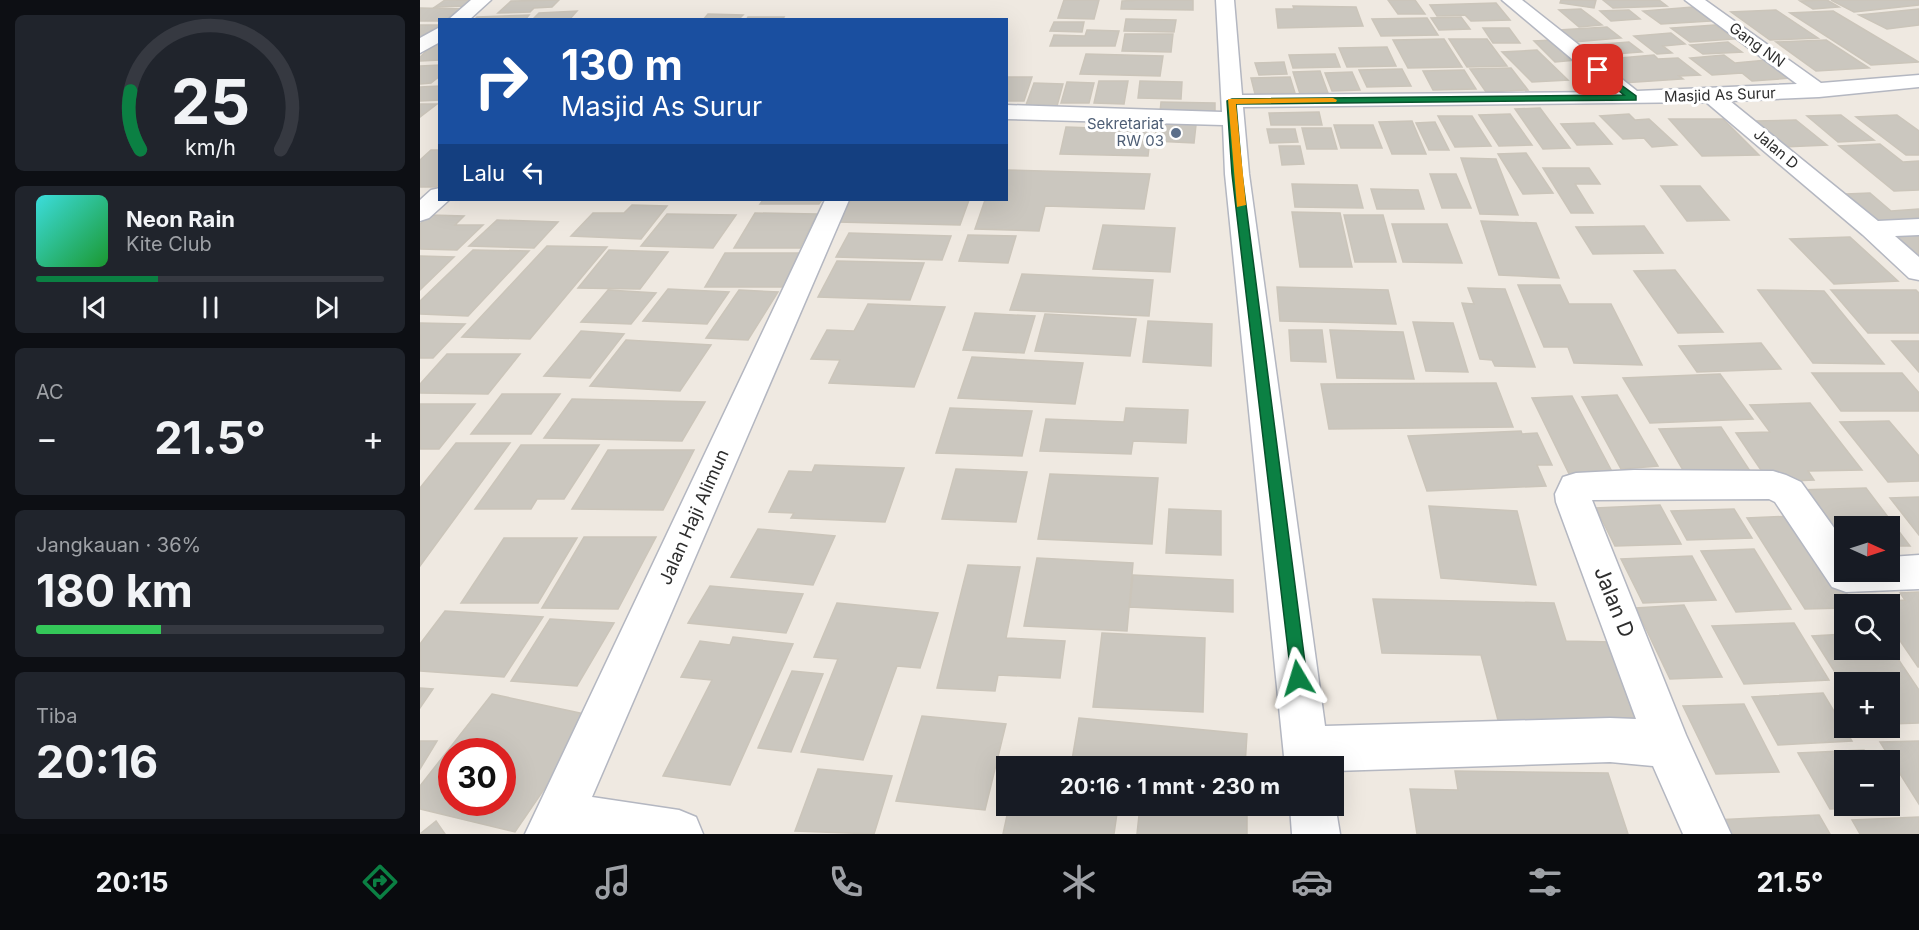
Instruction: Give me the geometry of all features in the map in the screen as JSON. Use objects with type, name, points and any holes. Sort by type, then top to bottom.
[{"type":"street","points":[[460,18],[482,0]]},
{"type":"street","points":[[1225,0],[1237,174],[1307,756]]},
{"type":"street","points":[[1511,0],[1632,98]]},
{"type":"street","name":"Gang NN","points":[[1694,0],[1820,91]]},
{"type":"street","points":[[420,47],[438,34]]},
{"type":"street","name":"Masjid As Surur","points":[[1008,112],[1232,110],[1713,97],[1820,91],[1919,81]]},
{"type":"street","name":"Jalan D","points":[[1713,97],[1872,229],[1919,272]]},
{"type":"street","name":"Jalan Haji Alimun","points":[[555,825],[837,201]]},
{"type":"street","points":[[1872,229],[1919,227]]},
{"type":"street","name":"Jalan D","points":[[1667,744],[1638,663],[1574,502],[1573,494],[1576,487],[1634,484],[1773,485],[1788,492],[1846,576],[1919,572]]},
{"type":"street","points":[[1341,756],[1610,740],[1667,744],[1707,834]]},
{"type":"street","points":[[1314,816],[1316,834]]},
{"type":"street","points":[[555,825],[679,834]]},
{"type":"building","points":[[445,0],[478,0],[470,6],[435,7]]},
{"type":"building","points":[[559,0],[552,7],[534,8],[530,12],[498,13],[511,1]]},
{"type":"building","points":[[1064,0],[1099,0],[1094,19],[1058,18]]},
{"type":"building","points":[[1193,0],[1193,10],[1121,9],[1122,1]]},
{"type":"building","points":[[1388,0],[1415,0],[1425,14],[1398,14]]},
{"type":"building","points":[[1561,0],[1596,0],[1594,8],[1560,3]]},
{"type":"building","points":[[1603,0],[1659,0],[1667,6],[1613,8]]},
{"type":"building","points":[[1827,0],[1839,7],[1813,9],[1800,1]]},
{"type":"building","points":[[1831,0],[1919,0],[1919,5],[1854,12]]},
{"type":"building","points":[[1496,3],[1510,20],[1471,21],[1465,15],[1437,16],[1430,5]]},
{"type":"building","points":[[1293,6],[1356,7],[1363,26],[1278,28],[1276,9],[1294,9]]},
{"type":"building","points":[[1693,7],[1713,21],[1661,24],[1643,11]]},
{"type":"building","points":[[420,8],[465,9],[451,18],[420,21]]},
{"type":"building","points":[[1581,9],[1602,25],[1579,27],[1559,10]]},
{"type":"building","points":[[1919,9],[1919,25],[1887,29],[1859,15]]},
{"type":"building","points":[[1629,10],[1640,19],[1611,21],[1600,11]]},
{"type":"building","points":[[1776,10],[1818,38],[1770,40],[1731,12]]},
{"type":"building","points":[[577,11],[571,18],[534,18],[539,13]]},
{"type":"building","points":[[1833,11],[1919,62],[1871,65],[1790,13]]},
{"type":"building","points":[[708,14],[743,15],[740,18],[705,18]]},
{"type":"building","points":[[529,15],[527,18],[477,17]]},
{"type":"building","points":[[748,17],[784,17],[783,18]]},
{"type":"building","points":[[1461,17],[1470,29],[1439,30],[1431,18]]},
{"type":"building","points":[[1427,18],[1438,35],[1381,36],[1372,19]]},
{"type":"building","points":[[1126,19],[1176,20],[1174,32],[1124,31]]},
{"type":"building","points":[[1054,22],[1084,22],[1082,32],[1050,31]]},
{"type":"building","points":[[420,25],[438,25],[438,26],[420,38]]},
{"type":"building","points":[[1715,25],[1735,39],[1690,42],[1671,28]]},
{"type":"building","points":[[1607,27],[1621,38],[1574,42],[1560,30]]},
{"type":"building","points":[[1483,28],[1509,28],[1520,43],[1493,43]]},
{"type":"building","points":[[1087,30],[1119,31],[1115,46],[1050,46],[1054,35],[1085,36]]},
{"type":"building","points":[[1671,33],[1685,44],[1663,46],[1672,53],[1657,54],[1634,36]]},
{"type":"building","points":[[1125,34],[1173,34],[1171,52],[1122,51]]},
{"type":"building","points":[[1444,39],[1462,67],[1408,68],[1393,40]]},
{"type":"building","points":[[1449,39],[1487,39],[1507,66],[1467,67]]},
{"type":"building","points":[[1555,40],[1578,60],[1555,62],[1534,41]]},
{"type":"building","points":[[1826,40],[1869,68],[1816,71],[1776,42]]},
{"type":"building","points":[[1629,42],[1642,52],[1601,55],[1589,45]]},
{"type":"building","points":[[1728,42],[1742,52],[1703,54],[1690,45]]},
{"type":"building","points":[[433,45],[438,45],[438,60],[420,61],[420,57]]},
{"type":"building","points":[[1387,47],[1396,66],[1347,67],[1339,48]]},
{"type":"building","points":[[1537,50],[1568,80],[1532,82],[1502,52]]},
{"type":"building","points":[[1086,54],[1163,56],[1160,76],[1080,74]]},
{"type":"building","points":[[1335,54],[1340,67],[1293,68],[1289,55]]},
{"type":"building","points":[[1654,55],[1658,59],[1678,58],[1700,75],[1679,76],[1683,79],[1622,83],[1595,60]]},
{"type":"building","points":[[1724,55],[1735,63],[1767,60],[1792,78],[1752,81],[1742,73],[1712,75],[1690,58]]},
{"type":"building","points":[[1284,62],[1287,74],[1259,75],[1255,63]]},
{"type":"building","points":[[438,65],[438,78],[431,83],[420,84],[420,66]]},
{"type":"building","points":[[1511,68],[1528,90],[1486,92],[1470,69]]},
{"type":"building","points":[[1402,69],[1411,86],[1367,87],[1359,70]]},
{"type":"building","points":[[1464,70],[1476,89],[1433,90],[1423,71]]},
{"type":"building","points":[[1320,71],[1328,93],[1300,94],[1293,72]]},
{"type":"building","points":[[1352,72],[1360,90],[1332,91],[1325,73]]},
{"type":"building","points":[[1008,77],[1032,77],[1024,101],[1008,101]]},
{"type":"building","points":[[1290,77],[1295,93],[1255,94],[1251,78]]},
{"type":"building","points":[[1099,81],[1128,81],[1124,104],[1094,103]]},
{"type":"building","points":[[1140,81],[1182,82],[1181,99],[1138,98]]},
{"type":"building","points":[[1067,82],[1094,83],[1089,103],[1061,103]]},
{"type":"building","points":[[1034,83],[1063,84],[1057,106],[1026,105]]},
{"type":"building","points":[[438,86],[438,100],[420,101],[420,87]]},
{"type":"building","points":[[1161,102],[1215,103],[1215,115],[1160,113]]},
{"type":"building","points":[[420,104],[437,104],[420,117]]},
{"type":"building","points":[[1540,108],[1570,148],[1543,149],[1515,109]]},
{"type":"building","points":[[1319,112],[1322,125],[1271,125],[1269,113]]},
{"type":"building","points":[[1510,114],[1532,145],[1499,146],[1479,115]]},
{"type":"building","points":[[1629,114],[1635,120],[1649,119],[1677,145],[1652,147],[1644,138],[1623,139],[1600,116]]},
{"type":"building","points":[[1841,115],[1874,140],[1838,142],[1807,116]]},
{"type":"building","points":[[1897,115],[1919,131],[1919,155],[1906,155],[1856,117]]},
{"type":"building","points":[[1438,116],[1472,116],[1491,146],[1455,147]]},
{"type":"building","points":[[1669,119],[1723,119],[1759,155],[1702,156]]},
{"type":"building","points":[[1796,120],[1827,145],[1783,147],[1755,121]]},
{"type":"building","points":[[1412,121],[1426,154],[1392,154],[1379,122]]},
{"type":"building","points":[[1435,122],[1449,150],[1429,150],[1416,123]]},
{"type":"building","name":"Sekretariat RW 03","points":[[1158,123],[1196,125],[1194,143],[1154,141]]},
{"type":"building","points":[[1594,123],[1612,144],[1577,145],[1561,124]]},
{"type":"building","points":[[1334,125],[1373,125],[1382,148],[1341,148]]},
{"type":"building","points":[[1066,127],[1151,130],[1148,156],[1060,154]]},
{"type":"building","points":[[1302,128],[1331,128],[1337,149],[1307,149]]},
{"type":"building","points":[[1267,129],[1295,129],[1298,142],[1270,143]]},
{"type":"building","points":[[1880,144],[1903,162],[1919,161],[1919,190],[1894,191],[1839,146]]},
{"type":"building","points":[[1279,146],[1300,146],[1304,164],[1282,165]]},
{"type":"building","points":[[431,150],[438,150],[438,186],[436,187],[420,187],[420,160]]},
{"type":"building","points":[[1526,153],[1553,193],[1523,194],[1498,154]]},
{"type":"building","points":[[1461,158],[1496,159],[1518,215],[1480,214]]},
{"type":"building","points":[[1543,168],[1589,168],[1600,184],[1575,184],[1593,213],[1571,213]]},
{"type":"building","points":[[1008,170],[1150,174],[1144,209],[1045,206],[1039,231],[975,229],[985,201],[1008,201]]},
{"type":"building","points":[[1430,174],[1456,174],[1471,208],[1442,208]]},
{"type":"building","points":[[1292,184],[1357,185],[1363,208],[1295,207]]},
{"type":"building","points":[[1661,186],[1700,186],[1729,220],[1687,221]]},
{"type":"building","points":[[1371,189],[1418,190],[1424,209],[1377,209]]},
{"type":"building","points":[[1870,193],[1891,211],[1919,209],[1919,222],[1879,224],[1847,194]]},
{"type":"building","points":[[762,201],[821,201],[819,204],[760,204]]},
{"type":"building","points":[[850,201],[969,201],[960,225],[838,222]]},
{"type":"building","points":[[632,205],[667,206],[641,239],[571,236],[593,213],[624,213]]},
{"type":"building","points":[[1292,212],[1340,213],[1352,267],[1300,267]]},
{"type":"building","points":[[755,213],[817,214],[800,248],[734,248]]},
{"type":"building","points":[[667,214],[736,215],[713,248],[641,246]]},
{"type":"building","points":[[430,215],[464,216],[455,225],[483,225],[457,250],[420,249],[420,224]]},
{"type":"building","points":[[1344,215],[1383,215],[1396,262],[1355,262]]},
{"type":"building","points":[[497,220],[558,222],[534,248],[469,246]]},
{"type":"building","points":[[1481,221],[1536,223],[1559,278],[1499,275]]},
{"type":"building","points":[[1392,224],[1447,224],[1462,263],[1403,262]]},
{"type":"building","points":[[1103,225],[1175,228],[1170,272],[1093,269]]},
{"type":"building","points":[[1644,226],[1663,253],[1593,254],[1576,227]]},
{"type":"building","points":[[1919,230],[1919,259],[1888,232]]},
{"type":"building","points":[[849,233],[951,236],[942,260],[836,257]]},
{"type":"building","points":[[968,235],[1016,236],[1008,263],[959,261]]},
{"type":"building","points":[[1850,237],[1898,281],[1834,284],[1790,239]]},
{"type":"building","points":[[547,246],[607,247],[530,339],[462,337]]},
{"type":"building","points":[[473,250],[529,251],[468,316],[420,314],[420,301]]},
{"type":"building","points":[[609,250],[668,252],[640,289],[578,288]]},
{"type":"building","points":[[725,253],[799,253],[783,287],[705,287]]},
{"type":"building","points":[[420,256],[454,257],[420,290]]},
{"type":"building","points":[[837,261],[924,263],[910,300],[818,297]]},
{"type":"building","points":[[1675,270],[1723,332],[1678,333],[1634,271]]},
{"type":"building","points":[[1022,274],[1153,280],[1149,316],[1010,310]]},
{"type":"building","points":[[1518,285],[1560,285],[1569,304],[1611,304],[1642,365],[1574,363],[1568,347],[1544,347]]},
{"type":"building","points":[[1277,287],[1388,290],[1396,324],[1280,321]]},
{"type":"building","points":[[1468,288],[1505,289],[1535,367],[1495,366],[1492,360],[1480,359],[1462,303],[1474,304]]},
{"type":"building","points":[[668,289],[729,292],[707,324],[643,321]]},
{"type":"building","points":[[608,290],[656,293],[631,324],[581,322]]},
{"type":"building","points":[[739,290],[778,292],[748,340],[706,338]]},
{"type":"building","points":[[1758,290],[1824,291],[1884,364],[1813,363]]},
{"type":"building","points":[[1831,290],[1916,290],[1919,293],[1919,333],[1868,333]]},
{"type":"building","points":[[868,304],[945,307],[914,387],[829,383],[840,360],[811,359],[827,330],[854,331]]},
{"type":"building","points":[[975,313],[1035,316],[1024,353],[963,350]]},
{"type":"building","points":[[1045,314],[1136,319],[1130,356],[1035,351]]},
{"type":"building","points":[[1148,321],[1212,324],[1211,366],[1143,362]]},
{"type":"building","points":[[1413,322],[1453,323],[1468,372],[1426,371]]},
{"type":"building","points":[[420,323],[465,324],[433,358],[420,358]]},
{"type":"building","points":[[1289,330],[1322,330],[1326,362],[1291,361]]},
{"type":"building","points":[[1330,330],[1403,332],[1414,379],[1337,378]]},
{"type":"building","points":[[581,331],[624,334],[590,378],[544,376]]},
{"type":"building","points":[[626,340],[711,345],[680,391],[590,386]]},
{"type":"building","points":[[1892,341],[1919,341],[1919,372]]},
{"type":"building","points":[[1761,343],[1781,369],[1697,372],[1679,346]]},
{"type":"building","points":[[447,354],[520,354],[488,394],[420,393],[420,384]]},
{"type":"building","points":[[972,357],[1083,363],[1075,404],[958,398]]},
{"type":"building","points":[[1812,373],[1902,373],[1919,393],[1919,411],[1841,411]]},
{"type":"building","points":[[1720,374],[1753,419],[1650,423],[1623,378]]},
{"type":"building","points":[[1496,383],[1513,427],[1329,429],[1321,384]]},
{"type":"building","points":[[502,394],[560,394],[531,434],[471,434]]},
{"type":"building","points":[[1617,395],[1658,466],[1621,469],[1582,397]]},
{"type":"building","points":[[1572,396],[1617,481],[1573,482],[1532,398]]},
{"type":"building","points":[[572,399],[705,402],[682,441],[544,438]]},
{"type":"building","points":[[1810,403],[1862,470],[1808,471],[1814,480],[1769,482],[1736,433],[1770,432],[1750,405]]},
{"type":"building","points":[[420,404],[475,404],[439,449],[420,449]]},
{"type":"building","points":[[950,408],[1032,411],[1022,456],[936,453]]},
{"type":"building","points":[[1126,408],[1188,410],[1186,443],[1133,441],[1131,454],[1040,451],[1046,419],[1124,422]]},
{"type":"building","points":[[1889,421],[1919,456],[1919,481],[1888,482],[1840,422]]},
{"type":"building","points":[[1721,427],[1752,474],[1687,477],[1659,429]]},
{"type":"building","points":[[1521,431],[1522,434],[1537,433],[1552,465],[1537,465],[1546,486],[1427,491],[1408,436]]},
{"type":"building","points":[[456,443],[510,443],[420,566],[420,488]]},
{"type":"building","points":[[521,445],[599,445],[564,499],[537,499],[531,509],[475,509]]},
{"type":"building","points":[[608,450],[694,450],[663,510],[572,509]]},
{"type":"building","points":[[815,465],[904,468],[885,522],[791,518],[794,513],[769,512],[789,471],[812,472]]},
{"type":"building","points":[[956,469],[1027,472],[1016,522],[942,519]]},
{"type":"building","points":[[1050,474],[1158,478],[1152,544],[1038,539]]},
{"type":"building","points":[[1866,488],[1887,516],[1834,516],[1834,535],[1797,490]]},
{"type":"building","points":[[1919,497],[1919,535],[1890,498]]},
{"type":"building","points":[[1660,505],[1681,544],[1615,546],[1596,508]]},
{"type":"building","points":[[1429,506],[1517,511],[1536,585],[1441,578]]},
{"type":"building","points":[[1169,509],[1221,511],[1221,555],[1166,553]]},
{"type":"building","points":[[1734,509],[1752,538],[1687,540],[1671,511]]},
{"type":"building","points":[[1794,516],[1834,575],[1834,582],[1839,582],[1847,594],[1834,594],[1834,608],[1805,609],[1747,518]]},
{"type":"building","points":[[758,529],[835,536],[813,585],[731,577]]},
{"type":"building","points":[[1900,533],[1910,546],[1900,546]]},
{"type":"building","points":[[584,537],[656,537],[618,609],[542,608]]},
{"type":"building","points":[[504,538],[577,538],[538,603],[461,603]]},
{"type":"building","points":[[1754,549],[1791,609],[1736,612],[1701,551]]},
{"type":"building","points":[[1692,556],[1716,600],[1643,603],[1621,559]]},
{"type":"building","points":[[1037,558],[1133,563],[1127,631],[1024,626]]},
{"type":"building","points":[[968,565],[1020,567],[1006,638],[1065,641],[1060,678],[998,675],[995,691],[937,688]]},
{"type":"building","points":[[1133,575],[1233,580],[1233,612],[1130,607]]},
{"type":"building","points":[[710,586],[803,594],[786,633],[688,623]]},
{"type":"building","points":[[1919,592],[1919,667],[1900,641],[1900,600],[1905,600],[1900,593]]},
{"type":"building","points":[[1373,599],[1554,603],[1566,641],[1613,642],[1645,727],[1499,724],[1481,655],[1382,653]]},
{"type":"building","points":[[837,603],[938,613],[920,668],[897,666],[863,760],[801,752],[838,659],[814,657]]},
{"type":"building","points":[[1684,605],[1722,677],[1670,679],[1636,608]]},
{"type":"building","points":[[445,611],[543,617],[504,677],[420,671],[420,644]]},
{"type":"building","points":[[550,619],[614,623],[577,686],[511,681]]},
{"type":"building","points":[[1794,623],[1829,680],[1744,684],[1712,626]]},
{"type":"building","points":[[1102,633],[1205,638],[1203,712],[1093,707]]},
{"type":"building","points":[[1834,635],[1834,660],[1899,660],[1919,690],[1919,723],[1900,724],[1900,672],[1835,672],[1812,636]]},
{"type":"building","points":[[733,637],[793,644],[730,785],[663,776],[712,680],[681,677],[700,641],[730,645]]},
{"type":"building","points":[[792,671],[823,674],[791,752],[758,748]]},
{"type":"building","points":[[420,688],[433,689],[420,708]]},
{"type":"building","points":[[1823,693],[1834,711],[1834,738],[1850,738],[1852,741],[1778,745],[1752,697]]},
{"type":"building","points":[[492,694],[594,716],[515,832],[449,816],[516,816],[516,738],[458,738]]},
{"type":"building","points":[[1744,704],[1779,772],[1716,774],[1683,706]]},
{"type":"building","points":[[922,716],[1006,724],[998,756],[996,756],[985,810],[896,801]]},
{"type":"building","points":[[1079,718],[1247,734],[1246,756],[1073,756]]},
{"type":"building","points":[[420,741],[437,741],[420,769]]},
{"type":"building","points":[[1919,741],[1919,804],[1900,774],[1900,750],[1885,750],[1880,742]]},
{"type":"building","points":[[1834,751],[1834,809],[1830,809],[1798,753]]},
{"type":"building","points":[[438,763],[438,813],[420,809],[420,786]]},
{"type":"building","points":[[818,769],[892,776],[874,834],[795,831]]},
{"type":"building","points":[[1455,771],[1608,773],[1628,834],[1417,834],[1410,789],[1458,790]]},
{"type":"building","points":[[1819,815],[1830,834],[1722,834],[1715,820]]},
{"type":"building","points":[[1007,816],[1117,816],[1114,834],[1003,834]]},
{"type":"building","points":[[1139,816],[1247,816],[1247,834],[1137,834]]},
{"type":"building","points":[[1919,817],[1919,834],[1860,834],[1852,820]]},
{"type":"building","points":[[436,821],[445,834],[420,834]]},
{"type":"slow traffic","points":[[1241,205],[1232,101],[1333,100]]},
{"type":"place","name":"Sekretariat RW 03","points":[[1176,133]]},
{"type":"route","points":[[1298,678],[1237,174],[1232,101],[1632,98],[1598,70]]}]
